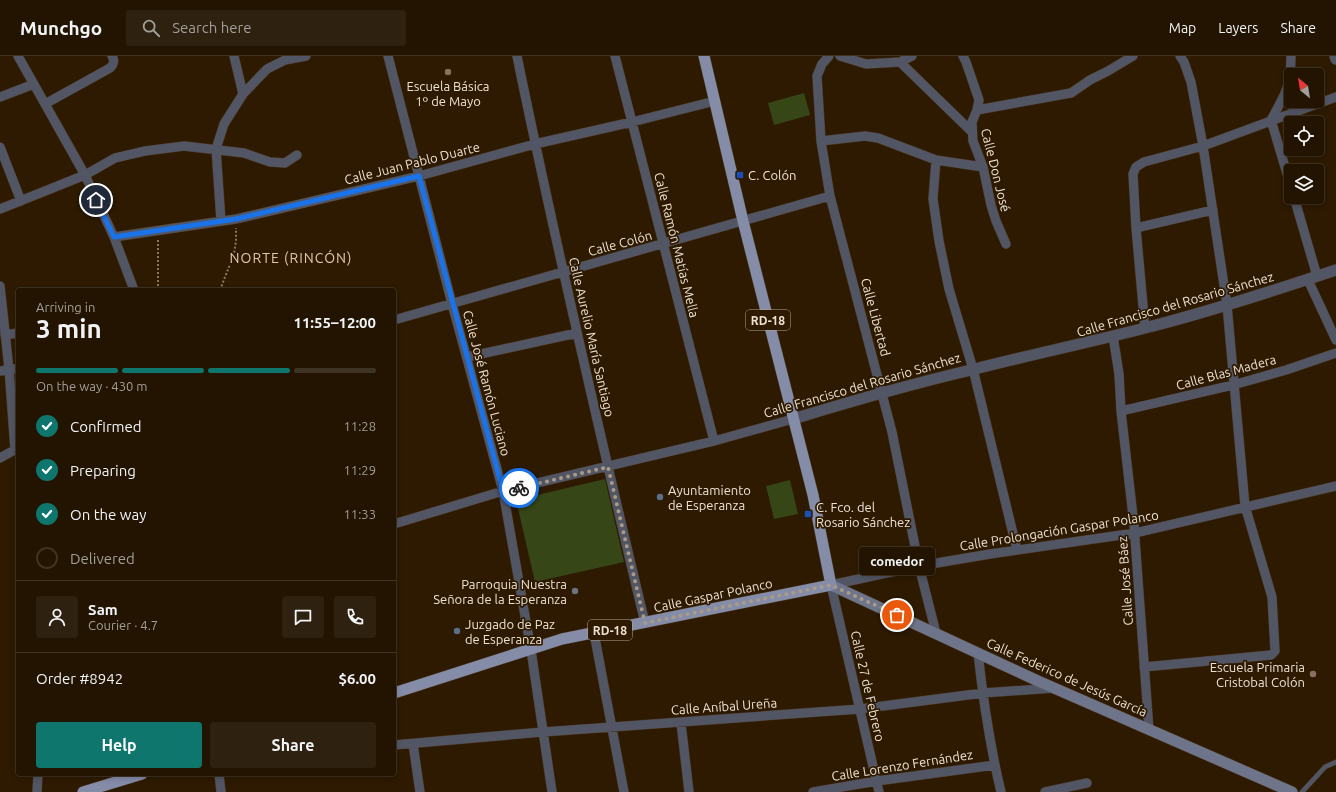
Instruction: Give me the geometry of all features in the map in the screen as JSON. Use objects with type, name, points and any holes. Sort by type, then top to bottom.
[{"type":"main road","name":"RD-18","points":[[704,56],[743,221],[813,495],[831,585]]},
{"type":"main road","name":"Calle Gaspar Polanco","points":[[396,692],[562,639],[831,585]]},
{"type":"main road","name":"Calle Federico de Jesús García","points":[[831,585],[1055,688],[1294,792]]},
{"type":"main road","points":[[83,792],[135,776]]},
{"type":"street","points":[[18,56],[85,175],[114,237],[133,288]]},
{"type":"street","points":[[45,104],[110,68],[114,60],[112,56]]},
{"type":"street","points":[[234,56],[243,94]]},
{"type":"street","points":[[221,221],[216,149],[224,124],[243,94],[267,69],[285,60],[306,56]]},
{"type":"street","name":"Calle José Ramón Luciano","points":[[388,56],[452,304],[503,491],[552,792]]},
{"type":"street","name":"Calle Aurelio María Santiago","points":[[516,56],[577,333],[645,623]]},
{"type":"street","name":"Calle Ramón Matías Mella","points":[[615,56],[714,441]]},
{"type":"street","name":"Calle Libertad","points":[[829,56],[822,64],[817,76],[821,141],[830,196],[892,432],[919,566],[936,633]]},
{"type":"street","points":[[840,56],[866,64],[900,62],[912,56]]},
{"type":"street","name":"Calle Don José","points":[[963,56],[979,100],[972,122],[973,141],[983,167],[991,205],[1006,244]]},
{"type":"street","points":[[977,110],[1071,93],[1090,80],[1132,56]]},
{"type":"street","points":[[1144,666],[1271,654],[1276,651],[1272,597],[1245,506],[1227,305],[1203,146],[1192,82],[1180,56]]},
{"type":"street","points":[[1284,164],[1271,120],[1287,90],[1291,74],[1291,56]]},
{"type":"street","points":[[900,62],[972,132]]},
{"type":"street","points":[[0,97],[34,84]]},
{"type":"street","points":[[1145,328],[1136,228],[1133,174],[1136,167],[1144,162],[1203,146],[1336,97]]},
{"type":"street","name":"Calle Juan Pablo Duarte","points":[[114,237],[236,219],[419,176],[535,144],[715,101]]},
{"type":"street","points":[[821,141],[865,136],[878,138],[936,160],[983,167]]},
{"type":"street","points":[[0,208],[85,175],[115,158],[145,151],[184,146],[244,153],[270,162],[285,163],[297,155]]},
{"type":"street","points":[[0,147],[21,201]]},
{"type":"street","points":[[936,160],[933,199],[939,241],[949,289],[972,369],[1017,550]]},
{"type":"street","name":"Calle Colón","points":[[396,319],[830,196]]},
{"type":"street","points":[[1296,204],[1312,278],[1336,340]]},
{"type":"street","points":[[1136,228],[1213,210]]},
{"type":"street","name":"Calle Francisco del Rosario Sánchez","points":[[396,523],[503,491],[714,441],[882,392],[972,369],[1081,345],[1145,328],[1227,305],[1336,270]]},
{"type":"street","points":[[0,286],[5,335],[14,369],[16,449],[0,458]]},
{"type":"street","points":[[467,357],[577,333]]},
{"type":"street","points":[[5,335],[16,334]]},
{"type":"street","name":"Calle José Báez","points":[[1113,336],[1119,374],[1121,412],[1134,533],[1149,730]]},
{"type":"street","name":"Calle Blas Madera","points":[[1121,412],[1233,385],[1286,370],[1336,353]]},
{"type":"street","points":[[0,371],[14,369]]},
{"type":"street","name":"Calle Prolongación Gaspar Polanco","points":[[831,585],[919,566],[1134,533],[1336,486]]},
{"type":"street","points":[[1317,490],[1336,493]]},
{"type":"street","name":"Calle 27 de Febrero","points":[[831,585],[879,792]]},
{"type":"street","points":[[594,633],[624,792]]},
{"type":"street","points":[[978,653],[983,693],[1001,792]]},
{"type":"street","name":"Calle Aníbal Ureña","points":[[396,746],[543,732],[860,709],[983,693],[1055,688]]},
{"type":"street","points":[[681,723],[689,792]]},
{"type":"street","points":[[413,744],[420,792]]},
{"type":"street","name":"Calle Lorenzo Fernández","points":[[813,792],[877,781],[995,765]]},
{"type":"street","points":[[37,792],[38,776]]},
{"type":"street","points":[[219,776],[221,792]]},
{"type":"street","points":[[1045,792],[1087,783]]},
{"type":"lane","points":[[1294,792],[1325,767],[1336,762]]},
{"type":"path","points":[[221,288],[234,254],[236,241],[236,219]]},
{"type":"path","points":[[158,231],[158,288]]},
{"type":"green space","points":[[804,93],[810,115],[774,125],[768,103]]},
{"type":"green space","points":[[605,479],[624,562],[535,582],[516,500]]},
{"type":"green space","points":[[790,480],[798,514],[774,519],[766,486]]},
{"type":"way so far","points":[[519,488],[608,467],[645,623],[831,585],[897,615]]},
{"type":"place","name":"Escuela Básica 1º de Mayo","points":[[448,72]]},
{"type":"place","name":"C. Colón","points":[[740,175]]},
{"type":"place","name":"Ayuntamiento de Esperanza","points":[[660,497]]},
{"type":"place","name":"C. Fco. del Rosario Sánchez","points":[[808,514]]},
{"type":"place","name":"Parroquia Nuestra Señora de la Esperanza","points":[[575,591]]},
{"type":"place","name":"comedor","points":[[897,615]]},
{"type":"place","name":"Juzgado de Paz de Esperanza","points":[[457,631]]},
{"type":"place","name":"Escuela Primaria Cristobal Colón","points":[[1313,674]]},
{"type":"district","name":"NORTE (RINCÓN)","points":[[291,258]]},
{"type":"route","points":[[96,200],[114,237],[236,219],[419,176],[503,491],[519,488]]}]
